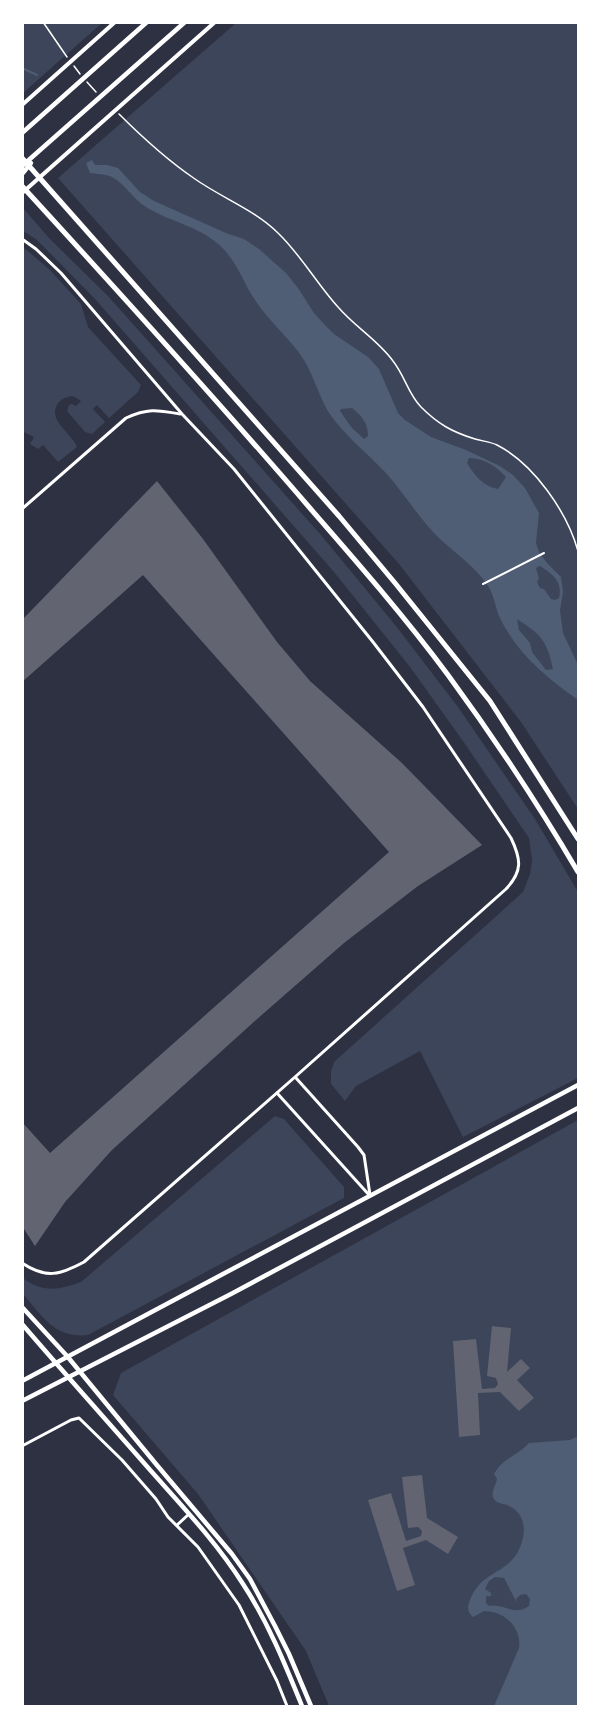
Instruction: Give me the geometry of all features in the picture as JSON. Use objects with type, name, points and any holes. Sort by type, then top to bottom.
[{"type":"highway","points":[[22,159],[324,498],[402,591],[490,701],[579,839]]},
{"type":"highway","points":[[22,186],[276,469],[391,603],[448,674],[502,751],[579,872]]},
{"type":"main road","points":[[23,133],[147,22]]},
{"type":"main road","points":[[22,166],[186,22]]},
{"type":"main road","points":[[22,174],[40,151]]},
{"type":"main road","points":[[22,1381],[579,1085]]},
{"type":"main road","points":[[22,1401],[81,1373],[579,1108]]},
{"type":"main road","points":[[22,1307],[67,1356],[232,1554],[250,1579],[290,1654],[311,1707]]},
{"type":"main road","points":[[22,1324],[226,1558],[257,1607],[282,1658],[302,1707]]},
{"type":"street","points":[[22,105],[115,22]]},
{"type":"street","points":[[22,193],[215,22]]},
{"type":"street","points":[[22,239],[61,273],[182,414],[234,469],[373,642],[423,707],[511,838],[519,861],[519,870],[506,889],[84,1262],[67,1271],[50,1274],[34,1270],[22,1263]]},
{"type":"street","points":[[22,509],[126,418],[142,411],[159,410],[182,414]]},
{"type":"street","points":[[483,584],[544,553]]},
{"type":"street","points":[[295,1077],[364,1155],[371,1197]]},
{"type":"street","points":[[277,1093],[371,1197]]},
{"type":"street","points":[[22,1446],[79,1418],[122,1460],[198,1547],[239,1605],[277,1681],[287,1707]]},
{"type":"street","points":[[177,1525],[189,1514]]},
{"type":"path","points":[[195,179],[264,221],[293,248],[337,306],[383,348],[395,363],[411,396],[441,425],[463,435],[496,444],[518,459],[536,477],[559,507],[570,526],[579,551]]},
{"type":"shaded area","points":[[23,23],[102,23],[23,93]]},
{"type":"shaded area","points":[[236,23],[578,23],[578,809],[521,722],[399,564],[58,178]]},
{"type":"shaded area","points":[[92,160],[95,165],[118,168],[140,192],[154,201],[244,239],[259,249],[286,273],[314,313],[334,334],[368,357],[379,369],[398,413],[405,420],[431,437],[500,466],[513,475],[525,488],[539,513],[536,543],[539,552],[561,577],[563,592],[560,610],[563,633],[578,665],[578,700],[543,673],[523,653],[506,630],[492,593],[483,579],[432,531],[385,472],[335,421],[325,407],[304,360],[250,293],[225,250],[192,228],[146,207],[112,177],[90,173],[86,163]],"holes":[[[352,408],[359,414],[366,424],[368,436],[364,439],[352,428],[340,411]],[[469,458],[485,461],[506,477],[498,489],[493,488],[480,480],[467,463]],[[540,566],[556,579],[560,592],[559,598],[551,599],[544,589],[540,588],[536,568]],[[517,619],[542,639],[553,669],[546,670],[532,652],[530,643],[519,630]]]},
{"type":"shaded area","points":[[23,208],[49,238],[108,296],[321,535],[396,626],[458,707],[535,819],[578,892],[578,1078],[463,1137],[420,1051],[356,1086],[345,1101],[331,1084],[334,1062],[523,892],[532,861],[529,838],[410,667],[334,572],[95,299],[37,240],[23,231]]},
{"type":"shaded area","points":[[23,247],[50,270],[81,304],[88,327],[141,385],[138,392],[109,418],[97,405],[93,409],[105,422],[92,434],[85,432],[67,411],[69,405],[76,406],[81,401],[71,396],[60,401],[55,411],[58,422],[77,447],[58,462],[43,445],[38,449],[30,444],[34,437],[24,432],[23,435]]},
{"type":"shaded area","points":[[275,1116],[284,1119],[344,1187],[344,1198],[88,1335],[77,1335],[58,1330],[43,1318],[23,1294],[23,1278],[37,1286],[51,1289],[81,1282]]},
{"type":"shaded area","points":[[578,1120],[578,1706],[329,1706],[306,1651],[198,1494],[113,1395],[121,1373]]},
{"type":"shaded area","points":[[578,1436],[578,1706],[494,1706],[519,1648],[518,1633],[505,1617],[498,1614],[484,1611],[473,1617],[468,1605],[480,1584],[504,1567],[516,1555],[522,1542],[524,1528],[520,1515],[515,1510],[494,1499],[493,1493],[497,1479],[494,1474],[502,1464],[529,1443],[570,1440]],"holes":[[[495,1577],[504,1578],[517,1603],[516,1599],[526,1594],[530,1599],[529,1606],[514,1610],[489,1606],[486,1603],[486,1596],[491,1596],[491,1593],[485,1589],[489,1581]]]},
{"type":"building","points":[[157,481],[203,539],[277,642],[310,681],[402,763],[482,845],[418,886],[344,943],[256,1020],[112,1150],[65,1202],[35,1246],[22,1226],[22,1122],[50,1153],[389,852],[143,575],[22,682],[22,620]]},
{"type":"building","points":[[492,1326],[511,1328],[507,1372],[521,1359],[530,1368],[517,1380],[534,1398],[519,1411],[500,1392],[478,1393],[480,1435],[459,1437],[453,1341],[476,1339],[482,1389],[495,1388],[498,1384],[496,1378],[487,1376]]},
{"type":"building","points":[[422,1475],[427,1518],[458,1537],[448,1554],[426,1540],[403,1548],[415,1585],[397,1591],[368,1500],[391,1493],[406,1541],[421,1536],[422,1531],[418,1527],[408,1528],[402,1477]]},
{"type":"waterway","points":[[22,68],[37,75]]}]
